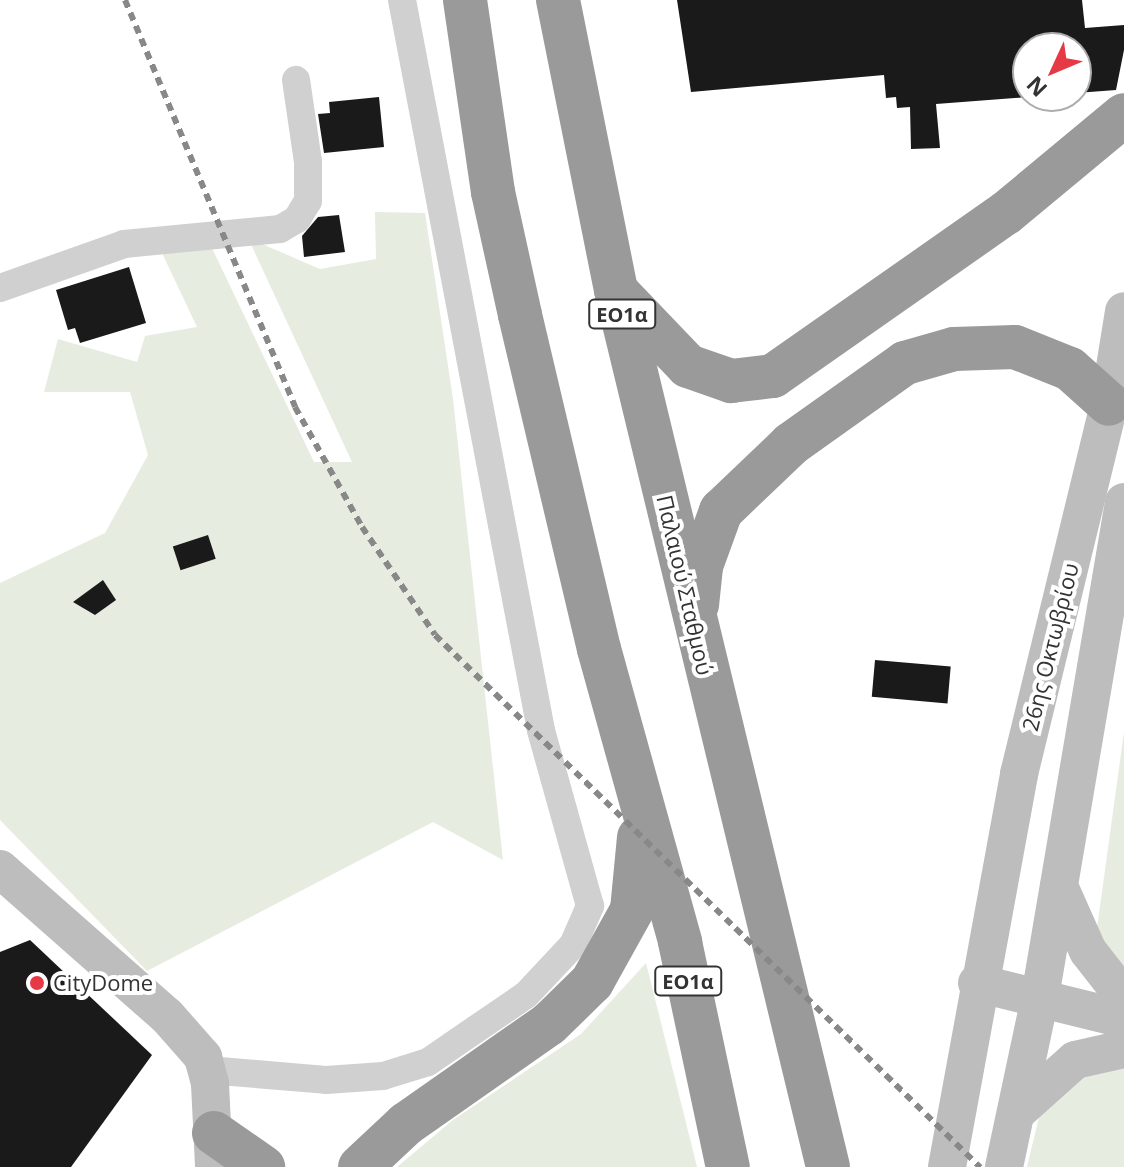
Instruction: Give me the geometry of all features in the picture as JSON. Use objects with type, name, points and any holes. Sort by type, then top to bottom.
[{"type":"highway","name":"ΕΟ1α","points":[[465,0],[493,192],[520,315],[639,797],[680,942],[728,1167]]},
{"type":"highway","name":"Παλαιού Σταθμού","points":[[558,0],[616,290],[694,627],[828,1167]]},
{"type":"highway","points":[[616,290],[688,366],[731,381],[773,376],[1006,213],[1124,115]]},
{"type":"highway","points":[[694,627],[701,566],[721,511],[791,444],[905,363],[954,349],[1015,347],[1070,369],[1109,404]]},
{"type":"highway","points":[[360,1167],[406,1124],[549,1024],[592,982],[632,910],[639,878],[639,797]]},
{"type":"highway","points":[[214,1150],[263,1167]]},
{"type":"main road","name":"26ης Οκτωβρίου","points":[[947,1167],[977,983],[1019,774],[1109,404],[1124,311]]},
{"type":"main road","name":"26ης Οκτωβρίου","points":[[1004,1167],[1040,997],[1124,502]]},
{"type":"main road","points":[[0,869],[182,1031],[208,1070],[214,1150]]},
{"type":"main road","points":[[1059,886],[1088,951],[1124,997]]},
{"type":"main road","points":[[977,983],[1124,1019]]},
{"type":"main road","points":[[1018,1111],[1075,1060],[1124,1049]]},
{"type":"street","points":[[208,1070],[312,1079],[383,1076],[428,1062],[475,1035],[573,945],[590,906],[572,860],[541,730],[402,0]]},
{"type":"street","points":[[0,288],[133,242],[280,229],[297,219],[308,201],[308,162],[296,80]]},
{"type":"shaded area","points":[[375,212],[425,213],[453,399],[503,860],[433,822],[147,971],[0,820],[0,583],[105,533],[148,455],[130,392],[44,392],[58,339],[137,362],[145,336],[197,327],[162,253],[211,246],[314,462],[352,462],[248,238],[320,269],[376,259]]},
{"type":"shaded area","points":[[1124,732],[1124,978],[1097,928]]},
{"type":"shaded area","points":[[646,963],[697,1167],[397,1167],[453,1120],[581,1034]]},
{"type":"shaded area","points":[[1124,1062],[1124,1167],[1027,1167],[1039,1117],[1066,1080]]},
{"type":"building","points":[[677,0],[1082,0],[1085,28],[1124,25],[1124,50],[1116,90],[1092,92],[1092,32],[1012,32],[1012,98],[936,104],[940,148],[911,149],[910,107],[897,108],[896,97],[886,98],[884,75],[691,92]]},
{"type":"building","points":[[379,97],[384,147],[324,153],[318,114],[330,113],[329,102]]},
{"type":"building","points":[[339,215],[345,252],[304,257],[302,236],[318,217]]},
{"type":"building","points":[[129,267],[146,323],[80,343],[75,328],[68,330],[56,290]]},
{"type":"building","points":[[208,535],[216,559],[181,570],[173,546]]},
{"type":"building","points":[[103,580],[116,600],[95,615],[73,602]]},
{"type":"building","points":[[875,660],[951,667],[947,703],[872,697]]},
{"type":"building","points":[[30,940],[152,1055],[71,1167],[0,1167],[0,952]]},
{"type":"railway","points":[[125,0],[295,407],[362,527],[435,635],[980,1167]]},
{"type":"place","name":"CityDome","points":[[37,983]]}]
